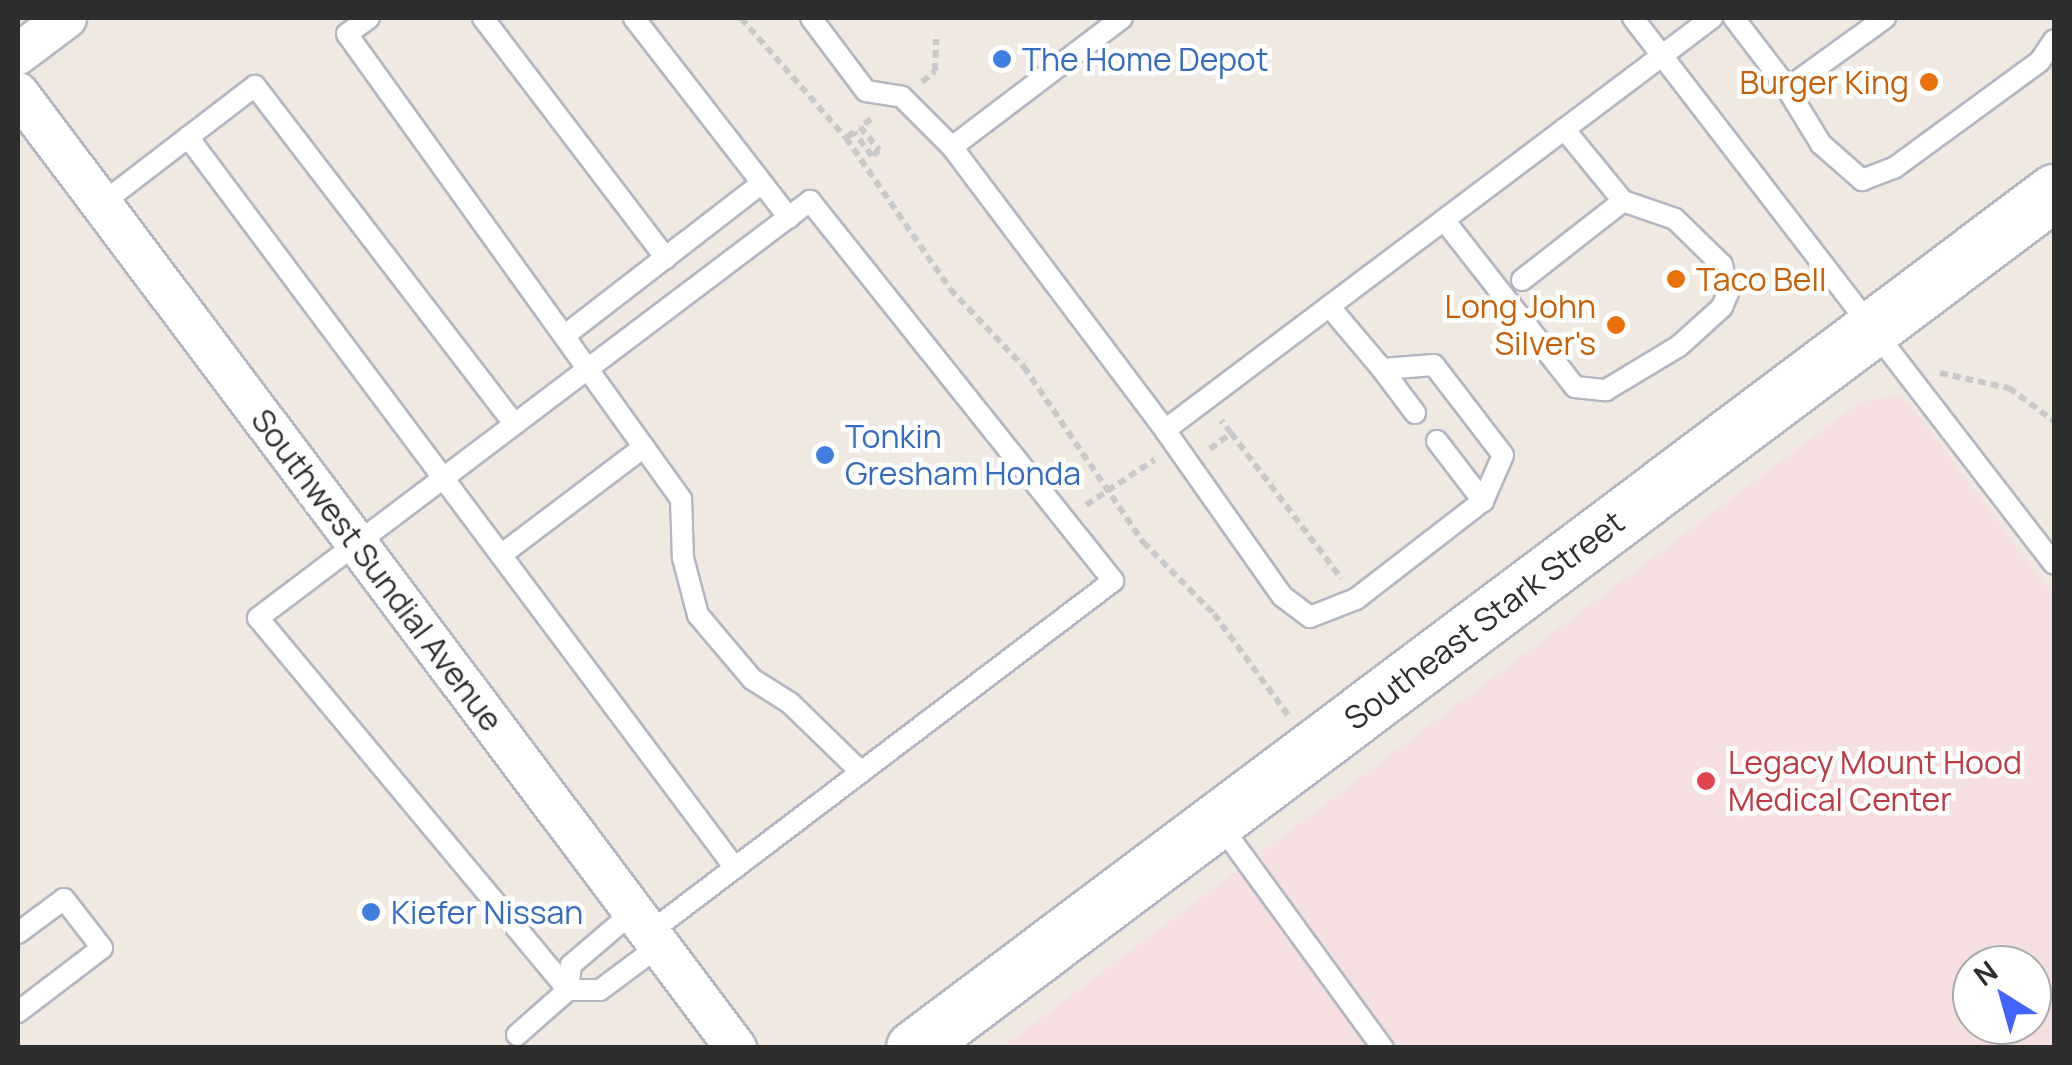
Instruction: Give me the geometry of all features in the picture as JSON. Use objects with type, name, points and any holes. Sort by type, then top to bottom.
[{"type":"main road","name":"Southeast Stark Street","points":[[914,1048],[2054,192]]},
{"type":"street","points":[[18,54],[66,18]]},
{"type":"street","name":"Southwest Sundial Avenue","points":[[18,93],[736,1048]]},
{"type":"lane","points":[[369,18],[347,34],[682,499],[683,558],[698,615],[752,679],[790,703],[861,772]]},
{"type":"lane","points":[[483,18],[666,258]]},
{"type":"lane","points":[[634,18],[788,218]]},
{"type":"lane","points":[[812,18],[866,91],[902,97],[924,112],[1165,430],[1282,596],[1310,617],[1356,598],[1482,501],[1503,454],[1434,365],[1382,369]]},
{"type":"lane","points":[[952,147],[1122,18]]},
{"type":"lane","points":[[1632,18],[1914,374],[2054,564]]},
{"type":"lane","points":[[1165,430],[1712,18]]},
{"type":"lane","points":[[1734,18],[1783,82],[1821,144],[1862,180],[1894,168],[2040,61],[2054,40]]},
{"type":"lane","points":[[1783,82],[1799,83],[1885,18]]},
{"type":"lane","points":[[101,204],[255,86],[514,424]]},
{"type":"lane","points":[[1444,220],[1560,373],[1590,392],[1639,374],[1679,346],[1712,319],[1728,294],[1722,265],[1696,234],[1623,201],[1564,129]]},
{"type":"lane","points":[[188,137],[736,868]]},
{"type":"lane","points":[[564,336],[762,183]]},
{"type":"lane","points":[[810,201],[1113,581],[736,868],[647,930],[570,966],[568,990],[258,618],[810,201]]},
{"type":"lane","points":[[1522,280],[1623,201]]},
{"type":"lane","points":[[1329,306],[1415,413]]},
{"type":"lane","points":[[1437,441],[1482,501]]},
{"type":"lane","points":[[501,555],[644,447]]},
{"type":"lane","points":[[1217,820],[1382,1048]]},
{"type":"lane","points":[[18,934],[64,898],[102,948],[18,1012]]},
{"type":"lane","points":[[518,1035],[568,990],[600,990],[647,930]]},
{"type":"path","points":[[741,18],[846,138],[950,289],[1024,367],[1142,542],[1246,652],[1311,750]]},
{"type":"path","points":[[846,138],[854,132],[872,156],[879,150],[860,127],[936,71],[936,39]]},
{"type":"path","points":[[1914,374],[1947,372],[2009,388],[2054,421]]},
{"type":"path","points":[[1231,433],[1356,598]]},
{"type":"shaded area","name":"Legacy Mount Hood Medical Center","points":[[1898,395],[1912,406],[2054,596],[2054,1047],[1001,1048],[1858,403]]},
{"type":"place","name":"The Home Depot","points":[[1002,59]]},
{"type":"place","name":"Burger King","points":[[1929,82]]},
{"type":"place","name":"Taco Bell","points":[[1676,279]]},
{"type":"place","name":"Long John Silver's","points":[[1616,325]]},
{"type":"place","name":"Tonkin Gresham Honda","points":[[825,455]]},
{"type":"place","name":"Legacy Mount Hood Medical Center","points":[[1706,781]]},
{"type":"place","name":"Kiefer Nissan","points":[[371,912]]}]
